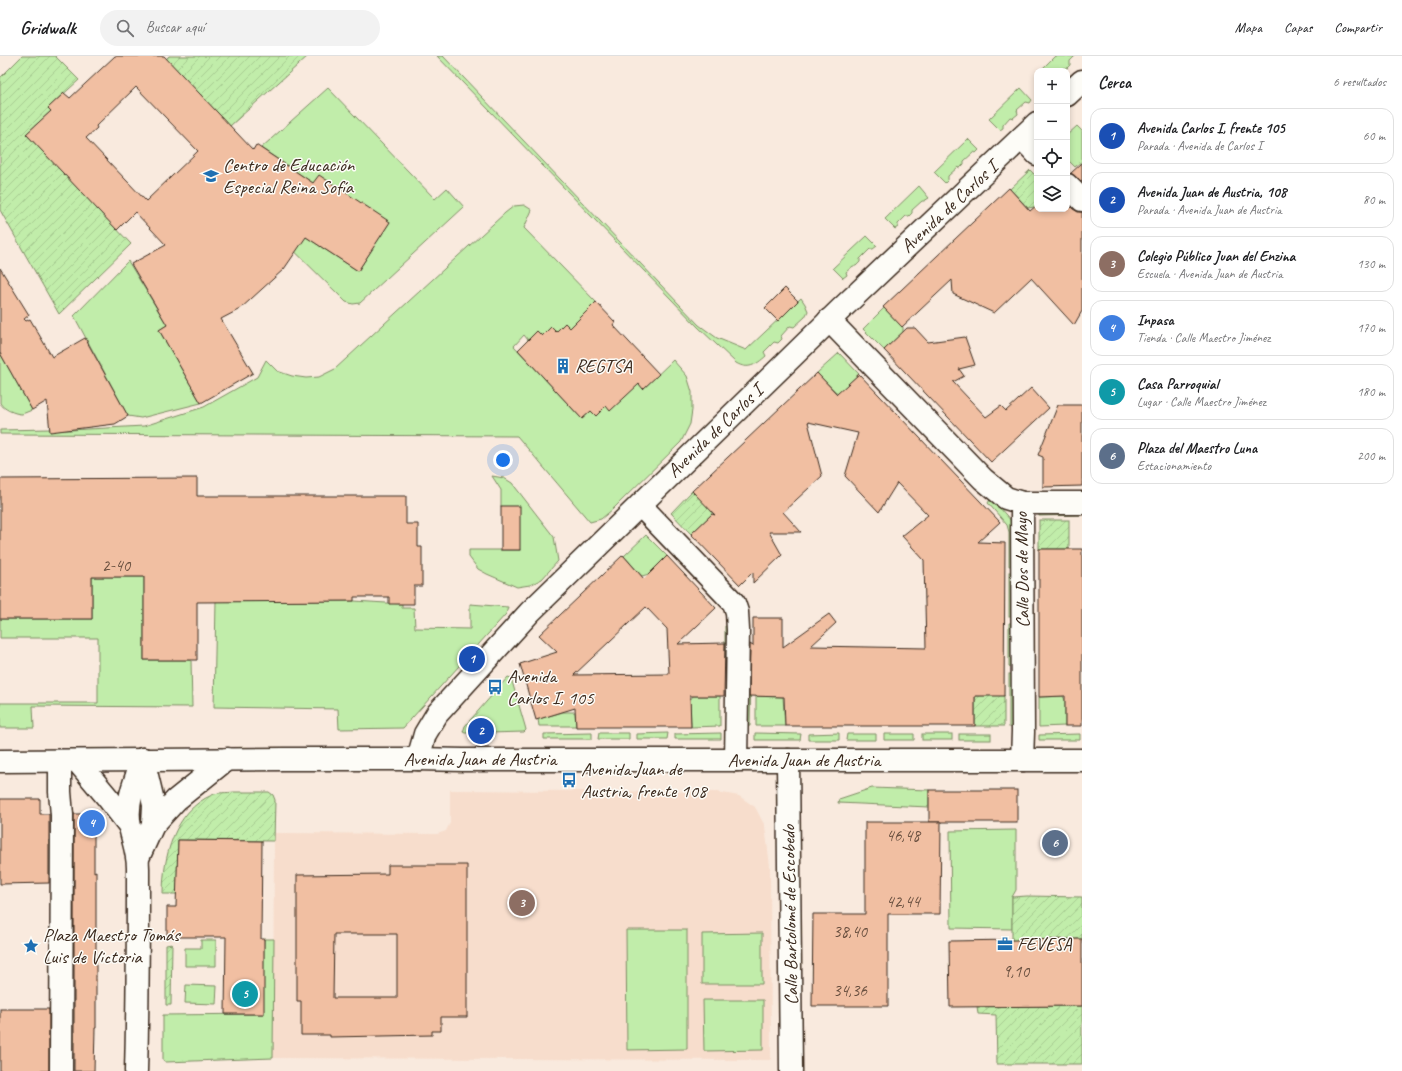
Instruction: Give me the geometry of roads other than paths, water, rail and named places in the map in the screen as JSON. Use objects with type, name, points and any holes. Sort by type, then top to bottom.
[{"type":"street","points":[[1070,92],[1082,81]]},
{"type":"street","points":[[1029,131],[1034,145]]},
{"type":"street","name":"Avenida de Carlos I","points":[[418,759],[425,734],[437,714],[530,612],[829,320],[1029,131]]},
{"type":"street","points":[[1070,188],[1082,200]]},
{"type":"street","name":"Calle Dos de Mayo","points":[[829,320],[983,479],[1006,498],[1022,503],[1022,760]]},
{"type":"street","points":[[1022,503],[1082,502]]},
{"type":"street","points":[[640,505],[734,603],[737,612],[738,630],[736,760]]},
{"type":"street","points":[[143,759],[154,805],[153,825]]},
{"type":"street","points":[[136,1071],[138,1014],[138,858],[129,825],[131,790],[143,759]]},
{"type":"street","name":"Avenida Juan de Austria","points":[[0,761],[143,759],[1082,760]]},
{"type":"street","points":[[138,858],[153,825],[176,800],[226,759]]},
{"type":"street","name":"Calle Bartolomé de Escobedo","points":[[788,760],[792,1071]]},
{"type":"street","points":[[61,1071],[62,815],[60,792],[68,761],[108,798],[129,825]]},
{"type":"place","name":"Centro de Educación Especial Reina Sofía","points":[[211,176]]},
{"type":"place","name":"REGTSA","points":[[563,366]]},
{"type":"place","name":"Avenida Carlos I, frente 105","points":[[472,659]]},
{"type":"place","name":"Avenida Carlos I, 105","points":[[495,687]]},
{"type":"place","name":"Avenida Juan de Austria, 108","points":[[481,731]]},
{"type":"place","name":"Avenida Juan de Austria, frente 108","points":[[569,780]]},
{"type":"place","name":"Inpasa","points":[[92,823]]},
{"type":"place","name":"Plaza del Maestro Luna","points":[[1055,843]]},
{"type":"place","name":"Colegio Público Juan del Enzina","points":[[522,903]]},
{"type":"place","name":"FEVESA","points":[[1005,944]]},
{"type":"place","name":"Plaza Maestro Tomás Luis de Victoria","points":[[31,946]]},
{"type":"place","name":"Casa Parroquial","points":[[245,994]]}]
